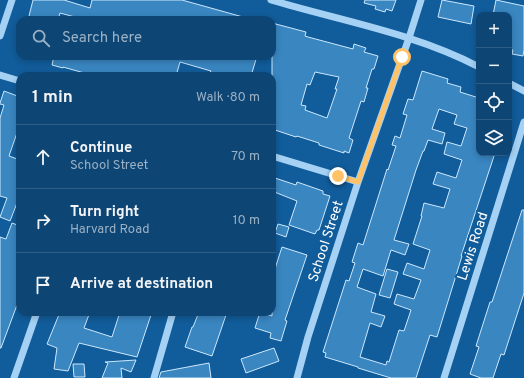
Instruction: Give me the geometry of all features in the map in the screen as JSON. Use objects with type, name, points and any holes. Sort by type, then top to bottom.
[{"type":"street","points":[[0,36],[12,0]]},
{"type":"street","points":[[271,0],[409,38],[444,50],[476,66]]},
{"type":"street","points":[[299,8],[301,0]]},
{"type":"street","name":"School Street","points":[[297,378],[308,337],[358,182],[421,0]]},
{"type":"street","points":[[0,75],[16,80]]},
{"type":"street","points":[[511,84],[524,91]]},
{"type":"street","name":"Lewis Road","points":[[444,378],[524,122]]},
{"type":"street","points":[[276,157],[358,182]]},
{"type":"street","points":[[14,378],[36,316]]},
{"type":"street","points":[[154,378],[173,316]]},
{"type":"building","points":[[33,0],[64,0],[90,8],[92,0],[182,0],[239,16],[71,16],[60,13],[59,16],[29,16]]},
{"type":"building","points":[[365,0],[396,0],[392,11],[386,9],[385,12],[375,9],[376,6],[364,3]]},
{"type":"building","points":[[442,0],[474,6],[471,24],[438,17]]},
{"type":"building","points":[[496,0],[524,6],[523,56],[512,54],[512,12],[494,12]]},
{"type":"building","points":[[276,24],[306,32],[305,36],[308,37],[353,49],[354,44],[366,48],[364,52],[378,56],[366,88],[368,88],[364,102],[361,101],[349,138],[353,140],[349,153],[344,151],[344,153],[319,145],[319,143],[297,136],[296,137],[276,130],[276,72],[272,72],[272,60],[276,60]],"holes":[[[315,72],[339,77],[335,89],[337,89],[327,118],[305,110],[306,106],[301,105],[307,84],[310,85]]]},
{"type":"building","points":[[53,60],[256,60],[252,72],[210,72],[211,71],[180,62],[177,72],[81,72],[52,65]]},
{"type":"building","points":[[422,71],[448,79],[447,83],[461,87],[460,92],[476,97],[476,156],[494,156],[461,256],[437,337],[430,335],[416,378],[391,378],[325,357],[326,353],[323,352],[346,280],[349,281],[355,263],[352,262],[358,243],[363,245],[387,169],[388,170],[396,146],[392,145],[395,136],[400,138],[407,115],[403,114],[408,99],[413,100]],"holes":[[[439,109],[457,115],[454,124],[467,128],[461,146],[447,142],[444,154],[462,160],[456,178],[437,172],[433,184],[450,189],[444,208],[424,203],[422,216],[413,244],[430,250],[424,269],[407,263],[403,274],[421,280],[414,299],[397,294],[394,304],[411,310],[404,331],[399,330],[389,362],[387,361],[386,365],[360,357],[370,323],[381,327],[385,316],[371,312],[376,294],[357,287],[363,269],[383,276],[391,250],[405,255],[409,244],[394,240],[416,170],[428,140],[442,144],[445,133],[432,129]]]},
{"type":"building","points":[[4,91],[16,96],[16,136],[9,156],[16,159],[16,206],[10,221],[0,217],[7,198],[0,196],[0,118],[4,105],[0,103]]},
{"type":"building","points":[[276,178],[296,185],[297,182],[323,191],[323,194],[330,196],[319,230],[317,230],[315,234],[289,225],[297,201],[276,193]]},
{"type":"building","points":[[522,210],[524,210],[524,293],[504,355],[501,354],[493,378],[481,378],[470,374],[479,347],[476,346]]},
{"type":"building","points":[[12,223],[16,224],[16,308],[0,348],[0,237],[6,239]]},
{"type":"building","points":[[278,224],[289,227],[286,237],[276,233]]},
{"type":"building","points":[[282,247],[307,255],[285,320],[287,321],[281,341],[270,338],[271,333],[255,328],[259,316],[276,316],[276,266]]},
{"type":"building","points":[[387,269],[398,272],[390,298],[379,295]]},
{"type":"building","points":[[58,316],[88,316],[84,328],[112,337],[119,316],[151,316],[137,357],[79,343],[68,371],[54,369],[57,348],[47,344]]},
{"type":"building","points":[[197,316],[226,316],[212,356],[185,347]]},
{"type":"building","points":[[274,348],[279,361],[246,373],[241,359]]},
{"type":"building","points":[[136,360],[131,372],[121,368],[122,378],[102,378],[108,363],[105,362]]},
{"type":"building","points":[[209,363],[211,378],[159,378],[161,372]]},
{"type":"building","points":[[73,364],[84,364],[85,377],[74,377]]},
{"type":"route","points":[[338,176],[358,182],[402,57]]}]
